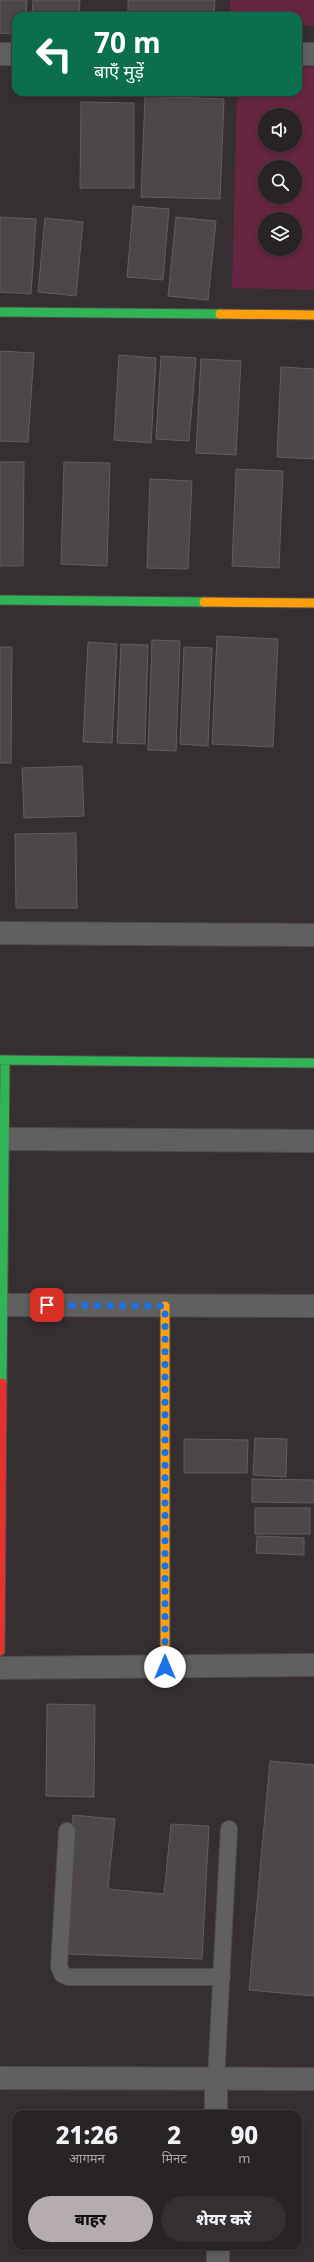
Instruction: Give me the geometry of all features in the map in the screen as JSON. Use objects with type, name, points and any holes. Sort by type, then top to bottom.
[{"type":"street","points":[[0,54],[12,54]]},
{"type":"street","points":[[302,54],[314,54]]},
{"type":"street","points":[[0,312],[314,315]]},
{"type":"street","points":[[0,600],[314,603]]},
{"type":"street","points":[[0,933],[314,935]]},
{"type":"street","points":[[0,1651],[5,1139],[3,1060],[314,1063]]},
{"type":"street","points":[[5,1139],[314,1141]]},
{"type":"street","points":[[3,1305],[314,1306]]},
{"type":"street","points":[[165,1306],[165,1667]]},
{"type":"street","points":[[0,1668],[314,1665]]},
{"type":"street","points":[[0,2078],[314,2080]]},
{"type":"street","points":[[216,2079],[216,2110]]},
{"type":"street","points":[[218,2250],[218,2262]]},
{"type":"lane","points":[[216,2079],[229,1829]]},
{"type":"lane","points":[[67,1831],[59,1966],[62,1974],[68,1977],[222,1977]]},
{"type":"shaded area","points":[[230,0],[314,0],[314,26],[302,25],[302,12],[230,12]]},
{"type":"shaded area","points":[[302,67],[314,67],[314,290],[232,288],[237,96],[302,96]]},
{"type":"building","points":[[0,0],[27,0],[26,12],[12,12],[12,34],[0,33]]},
{"type":"building","points":[[33,0],[80,0],[79,12],[32,12]]},
{"type":"building","points":[[128,0],[215,0],[214,12],[128,12]]},
{"type":"building","points":[[145,96],[224,99],[220,199],[141,197]]},
{"type":"building","points":[[81,102],[134,103],[134,188],[80,188]]},
{"type":"building","points":[[133,206],[169,209],[163,280],[127,277]]},
{"type":"building","points":[[0,217],[36,219],[31,294],[0,292]]},
{"type":"building","points":[[176,217],[216,221],[208,300],[168,296]]},
{"type":"building","points":[[45,218],[83,222],[76,296],[38,292]]},
{"type":"building","points":[[0,351],[34,353],[28,442],[0,441]]},
{"type":"building","points":[[119,355],[156,358],[151,443],[114,440]]},
{"type":"building","points":[[161,356],[196,358],[189,441],[156,439]]},
{"type":"building","points":[[201,359],[241,361],[236,455],[196,453]]},
{"type":"building","points":[[281,367],[314,369],[314,459],[277,457]]},
{"type":"building","points":[[0,462],[24,462],[23,566],[0,566]]},
{"type":"building","points":[[64,462],[110,463],[107,566],[61,564]]},
{"type":"building","points":[[236,469],[283,471],[279,568],[232,566]]},
{"type":"building","points":[[150,479],[192,481],[188,569],[147,568]]},
{"type":"building","points":[[217,636],[278,639],[273,747],[212,744]]},
{"type":"building","points":[[152,640],[180,641],[176,751],[148,750]]},
{"type":"building","points":[[88,642],[117,644],[112,743],[83,742]]},
{"type":"building","points":[[121,644],[148,645],[145,744],[117,743]]},
{"type":"building","points":[[0,647],[12,647],[11,763],[0,763]]},
{"type":"building","points":[[184,647],[212,648],[208,746],[180,744]]},
{"type":"building","points":[[82,766],[84,816],[24,818],[22,768]]},
{"type":"building","points":[[76,833],[77,908],[16,908],[15,834]]},
{"type":"building","points":[[255,1438],[287,1439],[286,1477],[253,1475]]},
{"type":"building","points":[[184,1439],[248,1440],[247,1473],[184,1473]]},
{"type":"building","points":[[252,1479],[314,1480],[314,1503],[252,1502]]},
{"type":"building","points":[[255,1508],[310,1508],[310,1534],[255,1534]]},
{"type":"building","points":[[257,1536],[304,1538],[304,1555],[256,1553]]},
{"type":"building","points":[[47,1704],[95,1705],[94,1797],[46,1796]]},
{"type":"building","points":[[270,1761],[314,1765],[314,1996],[249,1990]]},
{"type":"building","points":[[73,1815],[115,1819],[108,1889],[164,1894],[171,1824],[209,1826],[202,1959],[67,1954]]},
{"type":"traffic: fast","points":[[0,312],[220,314]]},
{"type":"traffic: fast","points":[[0,600],[204,602]]},
{"type":"traffic: fast","points":[[0,1060],[314,1063]]},
{"type":"traffic: fast","points":[[2,1383],[5,1060]]},
{"type":"traffic: slow","points":[[220,314],[314,315]]},
{"type":"traffic: slow","points":[[204,602],[314,603]]},
{"type":"traffic: slow","points":[[165,1306],[165,1667]]},
{"type":"traffic: jam","points":[[0,1651],[2,1383]]},
{"type":"route","points":[[47,1305],[165,1306],[165,1667]]}]
